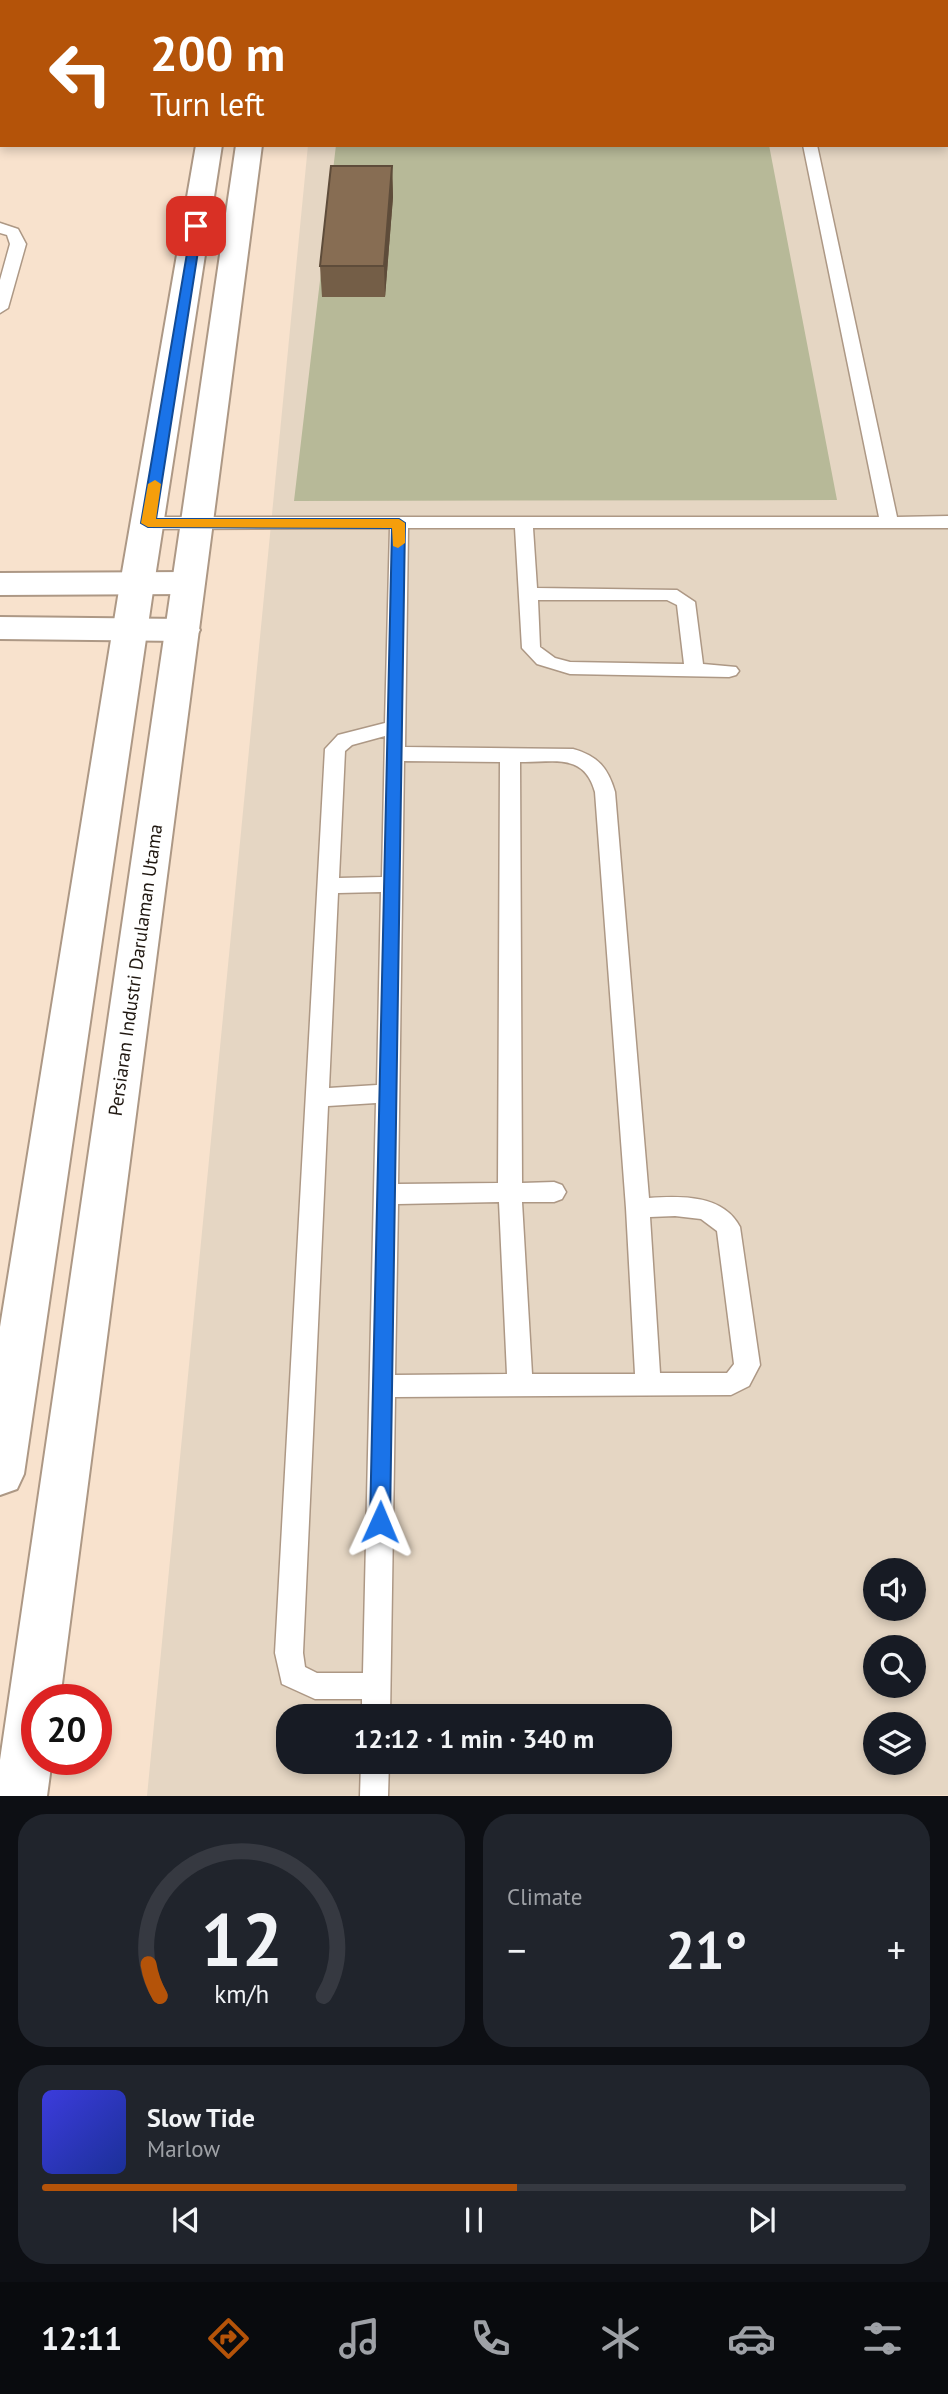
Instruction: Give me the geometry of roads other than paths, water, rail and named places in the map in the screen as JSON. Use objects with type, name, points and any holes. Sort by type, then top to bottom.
[{"type":"street","points":[[0,1474],[137,584],[209,147]]},
{"type":"street","name":"Persiaran Industri Darulaman Utama","points":[[21,1796],[188,583],[199,523],[249,147]]},
{"type":"street","points":[[0,584],[188,583]]},
{"type":"street","points":[[0,628],[183,630]]},
{"type":"lane","points":[[810,147],[889,522]]},
{"type":"lane","points":[[0,228],[13,232],[18,244],[0,308]]},
{"type":"lane","points":[[148,523],[948,522]]},
{"type":"lane","points":[[376,1704],[399,523]]},
{"type":"lane","points":[[524,524],[531,648],[538,657],[552,665],[570,668],[729,671]]},
{"type":"lane","points":[[529,594],[670,594],[680,597],[686,602],[694,670]]},
{"type":"lane","points":[[376,1686],[315,1686],[292,1675],[289,1653],[335,750],[345,740],[395,727]]},
{"type":"lane","points":[[394,754],[510,754],[584,758],[594,766],[606,792],[638,1209],[648,1385]]},
{"type":"lane","points":[[510,754],[510,1192],[520,1385]]},
{"type":"lane","points":[[328,886],[392,884]]},
{"type":"lane","points":[[317,1098],[387,1093]]},
{"type":"lane","points":[[386,1194],[554,1192]]},
{"type":"lane","points":[[382,1386],[731,1384],[740,1378],[747,1365],[728,1227],[719,1215],[704,1209],[688,1206],[638,1209]]},
{"type":"lane","points":[[374,1796],[375,1774]]}]
